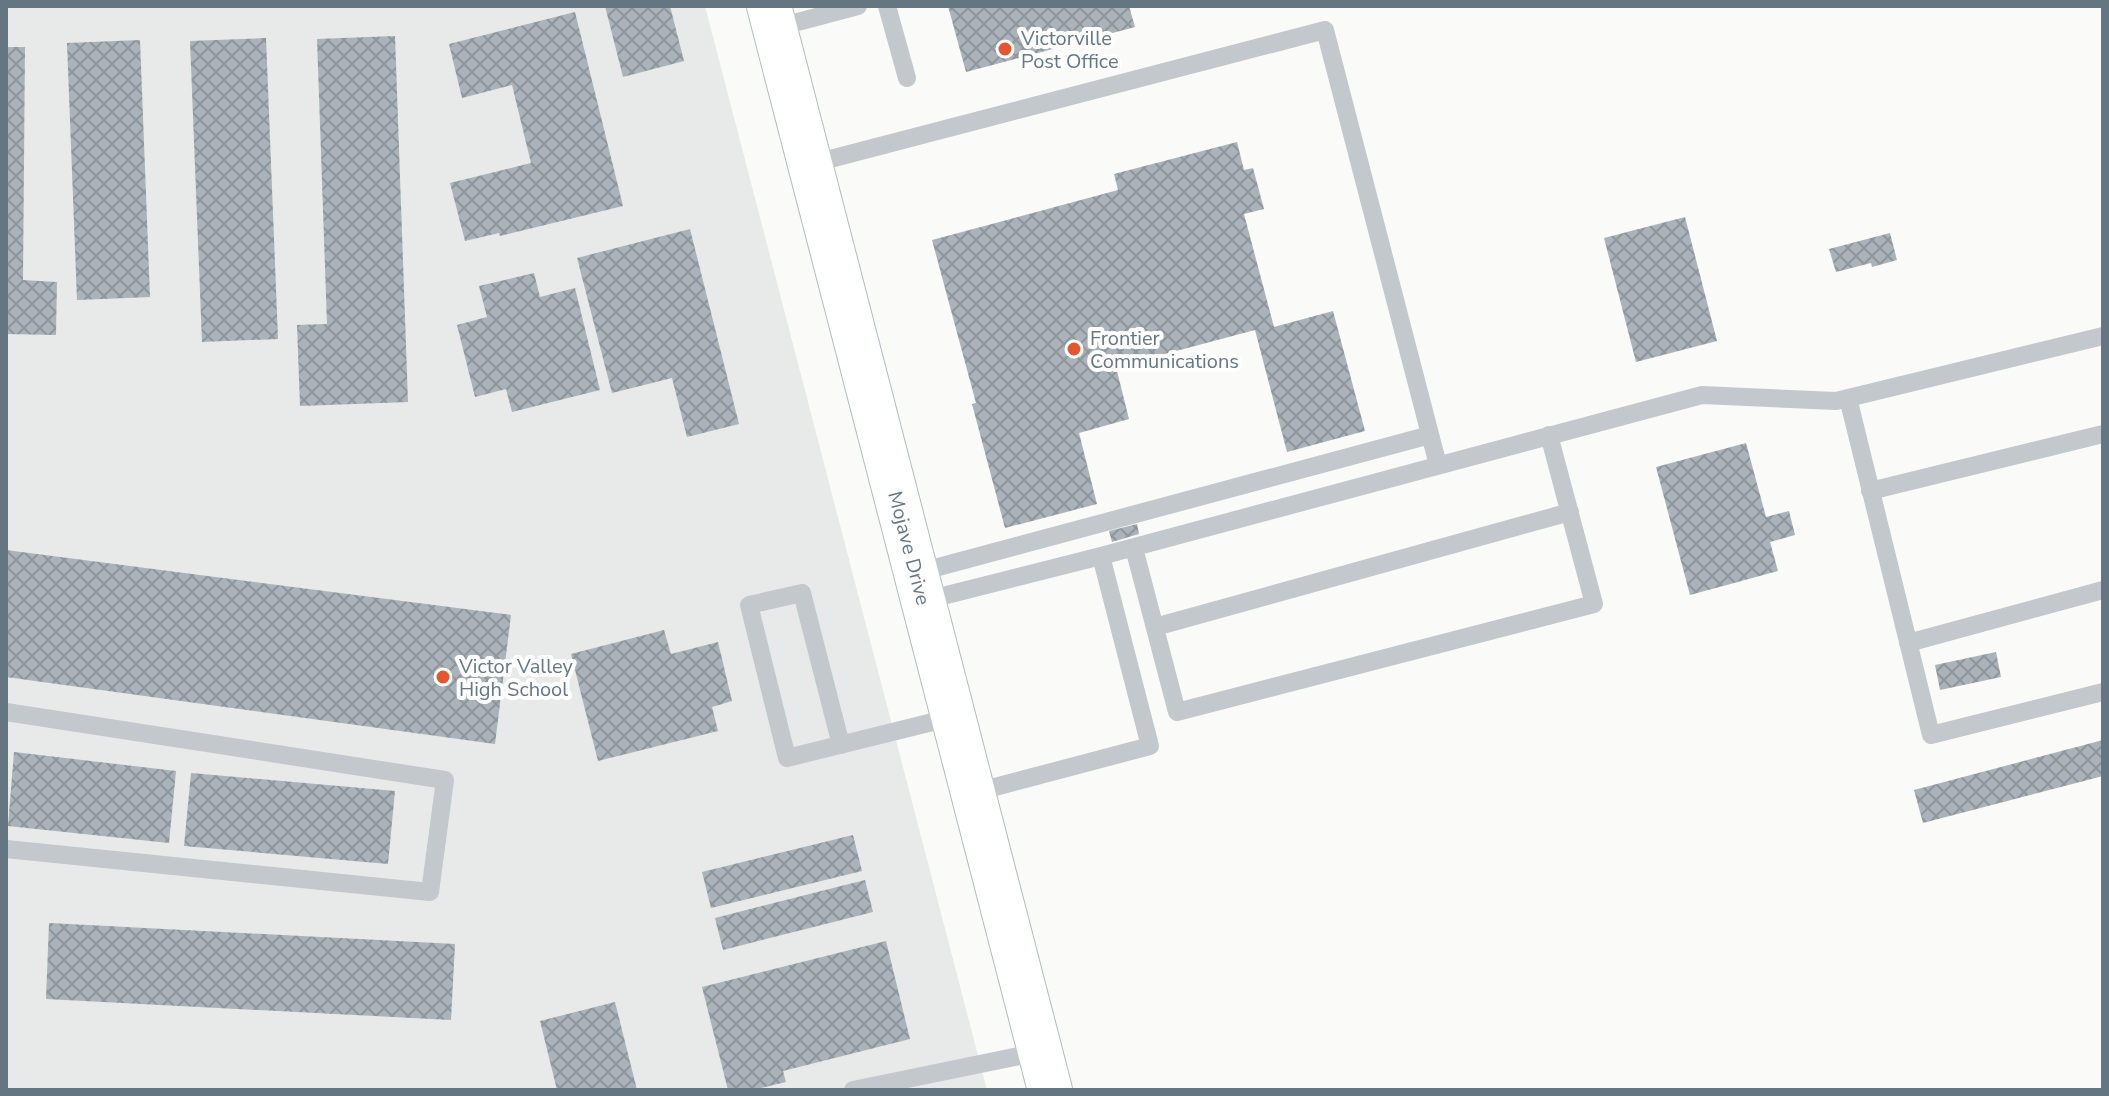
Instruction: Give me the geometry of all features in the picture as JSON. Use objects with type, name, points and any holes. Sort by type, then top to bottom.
[{"type":"main road","name":"Mojave Drive","points":[[772,17],[1044,1071]]},
{"type":"lane","points":[[772,17],[858,6]]},
{"type":"lane","points":[[887,6],[907,78]]},
{"type":"lane","points":[[810,164],[1325,30],[1438,465]]},
{"type":"lane","points":[[919,587],[1134,548],[1702,395],[1836,401],[2103,336]]},
{"type":"lane","points":[[1848,398],[1931,735],[2103,692]]},
{"type":"lane","points":[[1870,491],[2103,434]]},
{"type":"lane","points":[[919,587],[1430,435]]},
{"type":"lane","points":[[1134,548],[1177,712],[1594,604],[1549,435]]},
{"type":"lane","points":[[1155,627],[1570,512]]},
{"type":"lane","points":[[972,793],[1150,746],[1101,556]]},
{"type":"lane","points":[[1908,643],[2103,590]]},
{"type":"lane","points":[[841,745],[802,593],[749,605],[787,758],[841,745],[953,717]]},
{"type":"lane","points":[[6,712],[445,780],[430,892],[6,849]]},
{"type":"lane","points":[[853,1090],[1044,1071]]},
{"type":"shaded area","name":"Victor Valley High School","points":[[6,6],[705,6],[987,1090],[6,1090]]},
{"type":"building","points":[[605,6],[670,6],[684,61],[623,77]]},
{"type":"building","name":"Victorville Post Office","points":[[948,6],[1129,6],[1135,27],[966,72]]},
{"type":"building","points":[[575,12],[623,206],[500,236],[499,233],[465,241],[450,183],[531,163],[512,85],[462,98],[449,44]]},
{"type":"building","points":[[395,36],[408,402],[300,406],[297,325],[327,324],[317,39]]},
{"type":"building","points":[[266,38],[278,339],[202,342],[190,41]]},
{"type":"building","points":[[140,40],[150,297],[77,300],[67,43]]},
{"type":"building","points":[[6,47],[25,47],[23,280],[57,282],[56,335],[6,334]]},
{"type":"building","name":"Frontier Communications","points":[[1237,142],[1244,170],[1253,168],[1264,209],[1244,214],[1274,327],[1333,311],[1365,431],[1287,452],[1255,330],[1116,367],[1129,419],[1079,433],[1097,504],[1005,528],[972,404],[976,403],[932,240],[1118,190],[1114,174]]},
{"type":"building","points":[[1685,217],[1717,341],[1636,362],[1604,238]]},
{"type":"building","points":[[690,229],[739,424],[687,437],[672,378],[612,393],[577,258]]},
{"type":"building","points":[[1890,233],[1897,260],[1836,272],[1829,249]]},
{"type":"building","points":[[534,273],[540,297],[575,288],[600,390],[512,412],[506,389],[475,397],[457,325],[487,317],[479,286]]},
{"type":"building","points":[[1746,443],[1766,517],[1789,511],[1795,535],[1770,542],[1778,571],[1690,595],[1656,467]]},
{"type":"building","points":[[1137,524],[1139,534],[1112,542],[1109,531]]},
{"type":"building","points":[[6,550],[511,615],[495,744],[6,677]]},
{"type":"building","points":[[664,630],[671,654],[718,642],[732,701],[712,707],[718,731],[598,761],[571,654]]},
{"type":"building","points":[[1996,652],[2001,677],[1940,690],[1935,665]]},
{"type":"building","points":[[2103,740],[2103,776],[1923,823],[1914,790]]},
{"type":"building","points":[[14,752],[176,771],[169,843],[8,826]]},
{"type":"building","points":[[191,773],[395,791],[388,864],[184,846]]},
{"type":"building","points":[[853,835],[862,871],[711,908],[702,872]]},
{"type":"building","points":[[865,880],[873,912],[723,950],[715,918]]},
{"type":"building","points":[[49,923],[455,944],[451,1020],[46,999]]},
{"type":"building","points":[[886,941],[910,1039],[783,1071],[786,1082],[752,1090],[728,1090],[702,987]]},
{"type":"building","points":[[615,1002],[637,1090],[557,1090],[540,1021]]},
{"type":"place","name":"Victorville Post Office","points":[[1005,49]]},
{"type":"place","name":"Frontier Communications","points":[[1074,349]]},
{"type":"place","name":"Victor Valley High School","points":[[443,677]]}]
